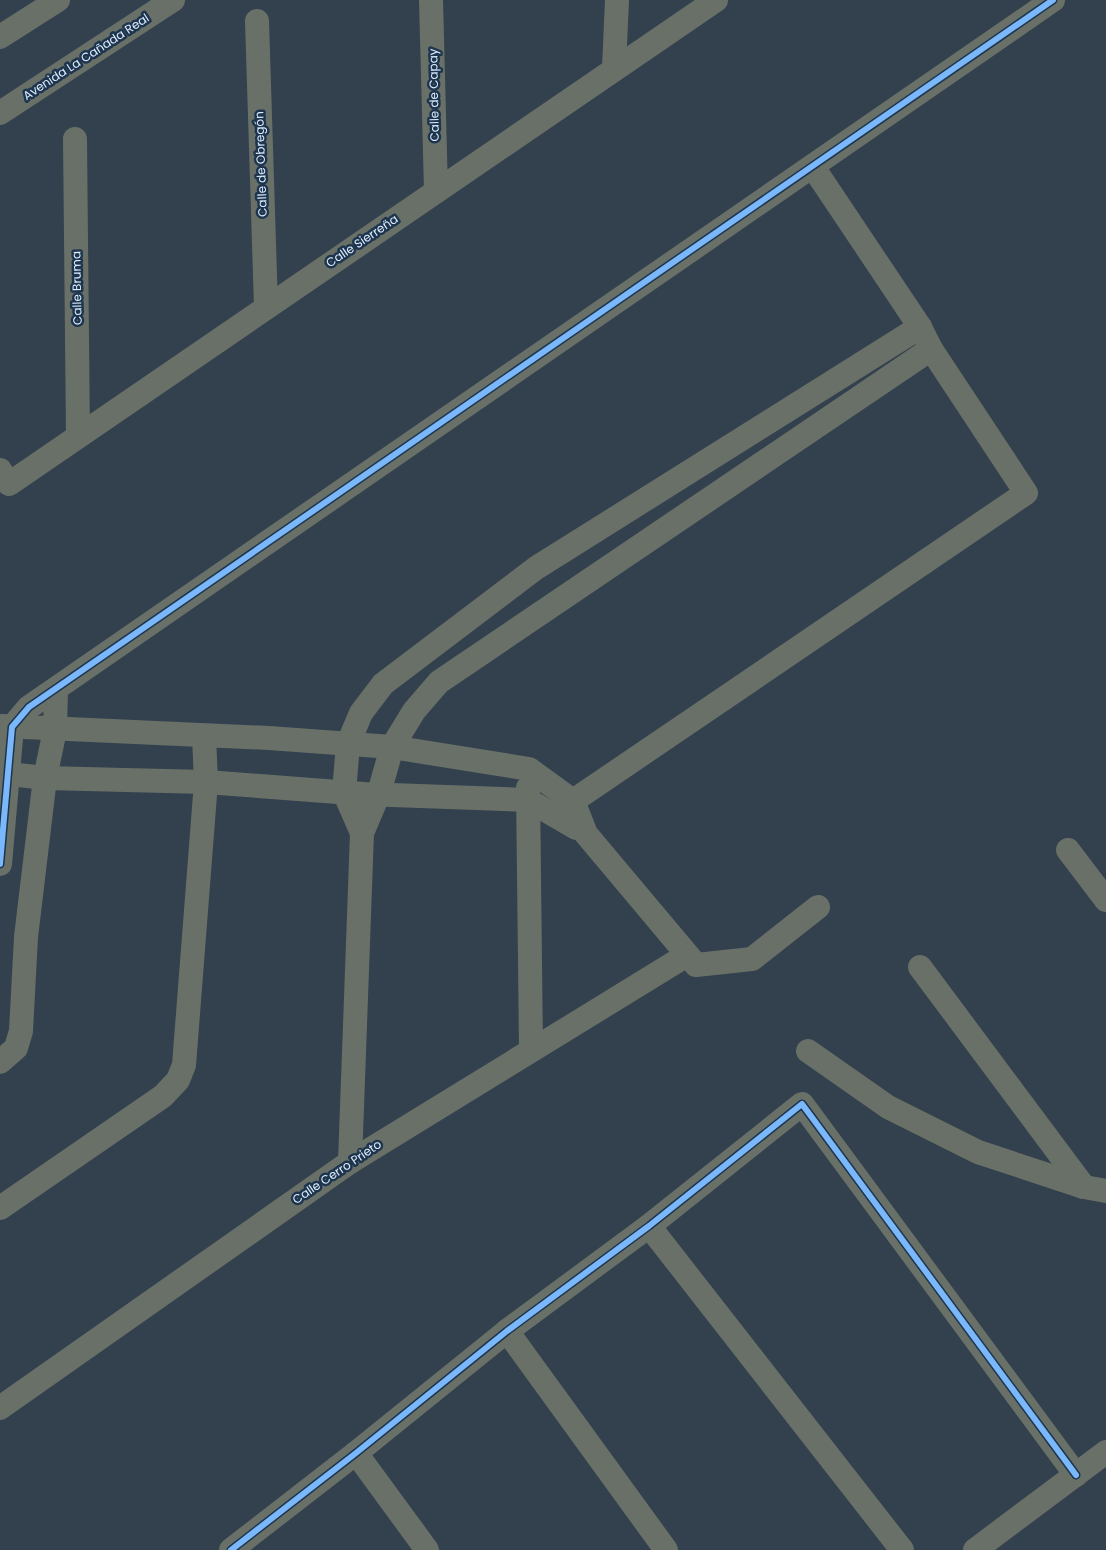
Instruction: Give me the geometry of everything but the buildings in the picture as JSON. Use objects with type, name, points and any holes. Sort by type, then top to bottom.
[{"type":"street","points":[[0,37],[58,0]]},
{"type":"street","name":"Avenida La Cañada Real","points":[[0,113],[173,0]]},
{"type":"street","name":"Calle de Capay","points":[[431,0],[436,191]]},
{"type":"street","points":[[614,68],[617,0]]},
{"type":"street","name":"Calle Sierreña","points":[[5,477],[78,436],[716,0]]},
{"type":"street","points":[[0,864],[6,727],[29,707],[1053,0]]},
{"type":"street","name":"Calle de Obregón","points":[[257,21],[266,307]]},
{"type":"street","name":"Calle Bruma","points":[[75,139],[78,436]]},
{"type":"street","points":[[4,773],[45,778],[206,782],[344,792],[528,800],[568,810],[1026,493],[931,349],[920,327],[813,167]]},
{"type":"street","points":[[362,833],[344,792],[348,744],[361,713],[383,684],[536,568],[920,327]]},
{"type":"street","points":[[350,1162],[362,833],[379,793],[392,747],[414,711],[439,682],[931,349]]},
{"type":"street","points":[[0,1062],[16,1048],[22,1030],[26,937],[45,778],[55,730],[56,690]]},
{"type":"street","points":[[6,727],[270,738],[392,747],[529,769],[568,810],[696,965],[752,959],[818,907]]},
{"type":"street","points":[[0,1208],[163,1096],[178,1080],[184,1065],[206,782],[204,736]]},
{"type":"street","points":[[529,769],[532,1049]]},
{"type":"street","points":[[1068,850],[1106,900]]},
{"type":"street","name":"Calle Cerro Prieto","points":[[0,1408],[350,1162],[687,955]]},
{"type":"street","points":[[920,967],[1095,1189]]},
{"type":"street","points":[[808,1051],[897,1112],[978,1152],[1095,1189]]},
{"type":"street","points":[[231,1550],[356,1453],[507,1331],[649,1226],[802,1104],[1076,1475]]},
{"type":"street","points":[[649,1226],[902,1550]]},
{"type":"street","points":[[507,1331],[666,1550]]},
{"type":"street","points":[[975,1550],[1106,1452]]},
{"type":"street","points":[[356,1453],[427,1550]]},
{"type":"cycle path","points":[[0,864],[12,727],[29,707],[1053,0]]},
{"type":"cycle path","points":[[231,1550],[356,1453],[507,1331],[649,1226],[802,1104],[1076,1475]]}]
